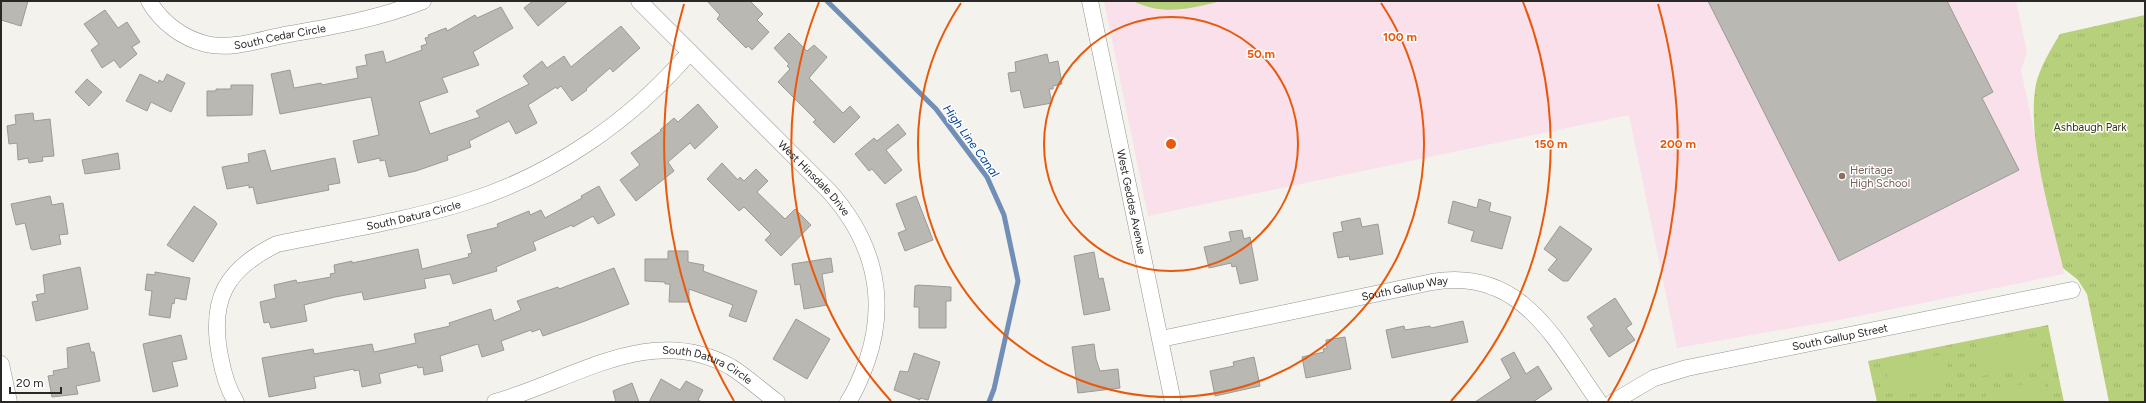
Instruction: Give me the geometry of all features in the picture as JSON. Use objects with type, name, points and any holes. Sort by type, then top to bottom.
[{"type":"street","name":"South Cedar Circle","points":[[149,1],[164,21],[186,37],[205,44],[229,46],[365,20],[423,1]]},
{"type":"street","name":"West Hinsdale Drive","points":[[639,1],[828,190],[850,216],[862,240],[875,276],[877,304],[876,327],[872,347],[863,374],[848,402]]},
{"type":"street","name":"West Geddes Avenue","points":[[1090,1],[1173,402]]},
{"type":"street","name":"South Datura Circle","points":[[236,402],[224,376],[216,334],[218,309],[223,292],[242,265],[257,254],[277,244],[428,213],[468,201],[515,183],[554,163],[602,134],[633,110],[673,72],[690,52]]},
{"type":"street","name":"South Gallup Way","points":[[1161,339],[1432,282],[1470,280],[1501,289],[1522,303],[1543,322],[1599,402]]},
{"type":"street","name":"South Gallup Street","points":[[1613,402],[1654,378],[1687,368],[2072,290]]},
{"type":"street","name":"South Datura Circle","points":[[494,402],[633,352],[673,349],[695,352],[731,368],[777,402]]},
{"type":"street","points":[[1,364],[9,402]]},
{"type":"shaded area","name":"Heritage High School","points":[[1104,1],[2016,1],[2027,52],[2021,70],[2064,274],[1844,319],[1677,348],[1629,115],[1148,216]]},
{"type":"green space","points":[[1133,1],[1221,1],[1176,10],[1165,10],[1144,6]]},
{"type":"green space","name":"Ashbaugh Park","points":[[2145,15],[2145,402],[2109,402],[2087,294],[2078,280],[2063,268],[2041,176],[2034,128],[2034,105],[2036,84],[2040,71],[2060,34]]},
{"type":"green space","points":[[2048,325],[2064,402],[1877,402],[1868,361]]},
{"type":"green space","points":[[2036,336],[2041,364],[1982,376],[1976,348]]},
{"type":"green space","points":[[1945,354],[1950,382],[1891,394],[1885,366]]},
{"type":"green space","points":[[2044,380],[2049,402],[1987,402],[1985,392]]},
{"type":"building","points":[[1,1],[28,1],[21,26],[1,20]]},
{"type":"building","points":[[533,1],[568,1],[538,26],[524,8]]},
{"type":"building","points":[[707,1],[750,1],[763,14],[757,20],[769,32],[752,50],[748,46],[746,48],[717,19],[720,15]]},
{"type":"building","name":"Heritage High School","points":[[1708,1],[1947,1],[1993,92],[1982,98],[2019,170],[1839,261]]},
{"type":"building","points":[[501,7],[513,28],[473,52],[479,65],[442,78],[448,92],[419,102],[430,134],[480,117],[476,111],[529,84],[523,76],[542,61],[547,68],[564,56],[571,67],[621,26],[640,48],[613,72],[610,68],[586,89],[587,90],[572,101],[561,86],[557,89],[556,87],[528,105],[537,123],[516,134],[509,121],[469,141],[471,147],[447,156],[448,160],[416,171],[389,177],[385,160],[380,161],[380,158],[358,163],[353,141],[379,135],[371,97],[280,114],[271,74],[290,70],[294,88],[321,83],[322,85],[358,78],[356,67],[367,65],[365,55],[383,51],[386,63],[422,50],[421,46],[427,44],[425,38],[429,37],[428,35],[446,28],[447,31],[475,15],[477,18]]},
{"type":"building","points":[[105,10],[118,28],[127,22],[140,42],[132,47],[137,54],[120,68],[114,60],[102,68],[91,50],[99,44],[84,24]]},
{"type":"building","points":[[789,33],[807,51],[814,45],[827,57],[809,78],[843,113],[850,106],[860,117],[834,143],[813,122],[816,120],[778,82],[790,69],[787,66],[789,64],[774,48]]},
{"type":"building","points":[[1047,54],[1049,63],[1058,61],[1062,84],[1053,86],[1053,89],[1049,89],[1052,103],[1024,108],[1020,90],[1011,92],[1008,73],[1016,72],[1015,62]]},
{"type":"building","points":[[140,74],[158,83],[159,80],[163,82],[167,74],[185,83],[171,112],[151,102],[147,111],[126,101]]},
{"type":"building","points":[[87,79],[102,92],[89,106],[75,92]]},
{"type":"building","points":[[231,85],[253,85],[252,115],[207,116],[207,91],[216,91],[216,89],[231,89]]},
{"type":"building","points":[[698,104],[718,127],[695,149],[690,143],[668,162],[674,171],[636,201],[620,180],[640,165],[631,153],[661,131],[660,130],[674,118],[678,122]]},
{"type":"building","points":[[33,113],[34,121],[50,119],[54,156],[42,157],[43,161],[29,163],[28,158],[18,160],[17,143],[9,144],[7,126],[16,124],[15,115]]},
{"type":"building","points":[[898,124],[906,134],[886,150],[902,170],[885,184],[872,169],[869,171],[855,154],[874,138],[877,141]]},
{"type":"building","points":[[265,150],[271,171],[335,158],[340,183],[328,185],[329,190],[257,204],[253,187],[249,188],[249,185],[227,189],[222,167],[249,162],[248,154]]},
{"type":"building","points":[[118,153],[120,169],[85,174],[82,160]]},
{"type":"building","points":[[722,163],[738,180],[740,177],[744,181],[756,169],[768,181],[757,192],[785,219],[795,209],[811,225],[781,256],[765,240],[771,234],[744,207],[739,211],[707,179]]},
{"type":"building","points":[[599,186],[615,215],[598,224],[593,216],[573,227],[572,225],[533,242],[536,250],[496,267],[497,271],[453,284],[450,274],[424,279],[426,288],[364,300],[362,292],[335,297],[304,305],[307,321],[271,328],[269,322],[264,323],[260,302],[276,298],[274,285],[296,280],[297,283],[331,277],[330,274],[335,273],[334,265],[352,261],[352,263],[418,249],[422,269],[469,257],[468,254],[472,253],[467,235],[498,227],[497,224],[529,211],[530,215],[541,210],[545,218],[582,198],[581,196]]},
{"type":"building","points":[[50,196],[52,205],[63,203],[68,234],[59,235],[61,244],[33,250],[31,249],[25,223],[16,225],[11,204]]},
{"type":"building","points":[[916,196],[933,240],[905,251],[898,233],[906,230],[896,204]]},
{"type":"building","points":[[1479,199],[1491,203],[1489,211],[1511,217],[1502,249],[1471,241],[1474,231],[1448,223],[1453,201],[1477,208]]},
{"type":"building","points":[[194,206],[217,224],[193,262],[167,245]]},
{"type":"building","points":[[1360,218],[1362,227],[1378,224],[1383,254],[1350,260],[1349,256],[1338,258],[1333,233],[1343,231],[1341,222]]},
{"type":"building","points":[[1560,226],[1592,249],[1568,281],[1563,281],[1548,270],[1557,259],[1544,249]]},
{"type":"building","points":[[1242,230],[1244,239],[1250,237],[1258,280],[1240,284],[1236,266],[1232,267],[1231,263],[1209,268],[1204,247],[1231,241],[1229,232]]},
{"type":"building","points":[[668,251],[688,251],[688,262],[704,265],[703,271],[757,291],[746,322],[729,316],[733,305],[689,289],[689,302],[669,302],[670,284],[665,284],[665,282],[645,281],[645,259],[668,259]]},
{"type":"building","points":[[1094,252],[1099,279],[1103,278],[1110,310],[1084,315],[1074,256]]},
{"type":"building","points":[[831,258],[833,272],[822,274],[827,305],[804,309],[800,284],[795,285],[792,264]]},
{"type":"building","points":[[80,267],[88,309],[36,321],[32,302],[38,301],[36,295],[45,293],[43,275]]},
{"type":"building","points":[[614,268],[629,304],[585,321],[543,336],[540,329],[532,332],[531,330],[501,341],[504,350],[482,357],[478,344],[440,356],[443,371],[424,375],[423,367],[418,368],[417,365],[379,374],[381,383],[362,387],[359,370],[354,371],[354,369],[314,377],[316,388],[269,397],[262,358],[313,349],[314,354],[372,344],[374,352],[416,343],[414,334],[450,326],[449,323],[491,309],[494,321],[521,310],[517,301],[558,287],[559,289]]},
{"type":"building","points":[[155,272],[190,278],[186,300],[175,298],[174,304],[172,303],[170,318],[149,315],[152,291],[145,290],[147,274],[155,275]]},
{"type":"building","points":[[915,286],[951,287],[951,301],[946,301],[946,328],[919,328],[919,307],[914,307]]},
{"type":"building","points":[[1615,298],[1632,324],[1626,328],[1635,340],[1609,357],[1590,329],[1594,326],[1587,317]]},
{"type":"building","points":[[796,319],[830,339],[807,379],[773,359]]},
{"type":"building","points":[[1463,321],[1468,342],[1392,358],[1386,330],[1404,326],[1405,330],[1430,326],[1431,328]]},
{"type":"building","points":[[181,335],[187,359],[172,362],[178,386],[153,392],[143,344]]},
{"type":"building","points":[[1345,337],[1351,369],[1306,378],[1302,357],[1324,352],[1323,349],[1327,348],[1326,340]]},
{"type":"building","points":[[89,343],[91,352],[94,352],[100,381],[76,386],[78,394],[52,397],[48,376],[54,375],[53,371],[68,368],[67,348]]},
{"type":"building","points":[[1094,344],[1096,359],[1100,371],[1118,369],[1120,388],[1078,393],[1072,347]]},
{"type":"building","points":[[1514,352],[1526,374],[1538,366],[1552,389],[1533,402],[1475,402],[1511,378],[1501,359]]},
{"type":"building","points":[[914,353],[940,362],[928,400],[920,398],[920,400],[894,390],[900,371],[908,372]]},
{"type":"building","points":[[1254,357],[1260,386],[1215,396],[1210,371],[1234,366],[1233,362]]},
{"type":"building","points":[[661,379],[680,390],[686,381],[703,390],[698,400],[702,402],[649,402]]},
{"type":"building","points":[[632,383],[639,402],[616,402],[613,391]]},
{"type":"waterway","name":"High Line Canal","points":[[827,1],[936,109],[987,177],[1004,215],[1018,281],[994,389],[989,402]]},
{"type":"place","name":"Heritage High School","points":[[1842,176]]}]
